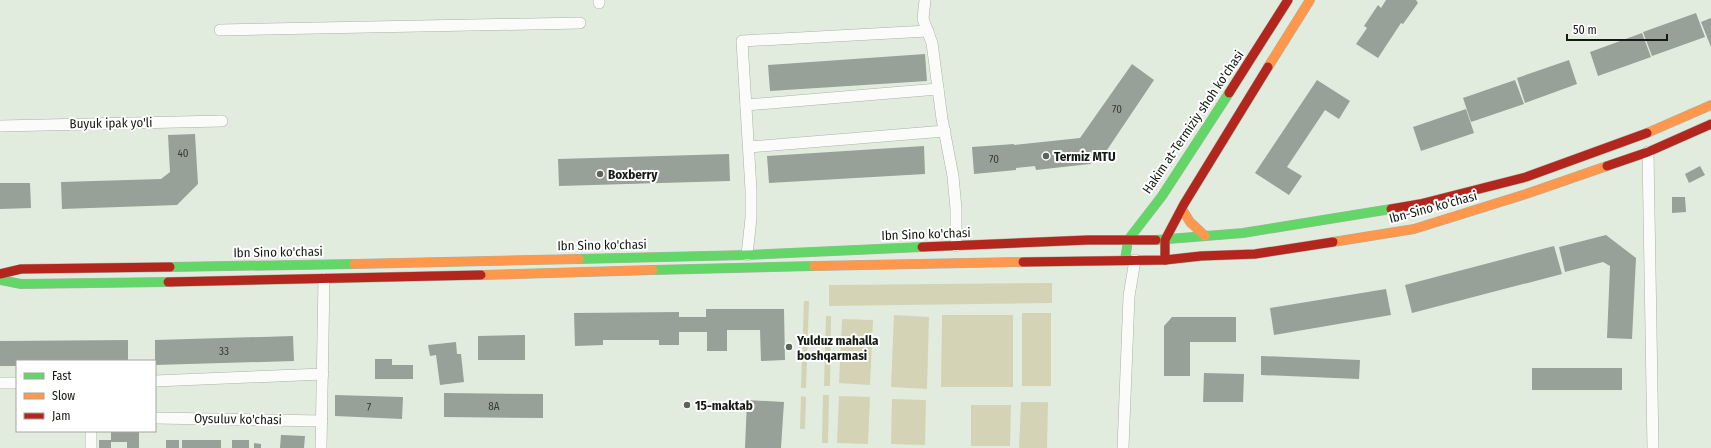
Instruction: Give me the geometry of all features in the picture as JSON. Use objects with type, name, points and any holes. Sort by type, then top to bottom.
[{"type":"main road","name":"Hakim at-Termiziy shoh ko'chasi","points":[[1130,260],[1128,240],[1162,196],[1288,0]]},
{"type":"main road","points":[[1165,260],[1165,240],[1182,209],[1310,0]]},
{"type":"main road","name":"Ibn-Sino ko'chasi","points":[[1205,236],[1243,233],[1420,204],[1465,193],[1533,174],[1657,129],[1711,105]]},
{"type":"main road","name":"Ibn-Sino ko'chasi","points":[[1130,260],[1165,260],[1201,256],[1255,254],[1414,228],[1526,194],[1648,152],[1711,124]]},
{"type":"main road","points":[[1182,209],[1190,222],[1205,236]]},
{"type":"main road","name":"Ibn Sino ko'chasi","points":[[0,274],[21,269],[476,262],[747,255],[956,246],[1165,240],[1205,236]]},
{"type":"main road","name":"Ibn Sino ko'chasi","points":[[0,280],[21,284],[324,279],[801,266],[1130,260]]},
{"type":"street","points":[[925,0],[923,19],[932,43],[938,89],[953,176],[956,209],[956,246]]},
{"type":"street","points":[[220,30],[580,23]]},
{"type":"street","points":[[747,255],[752,218],[742,41],[928,31]]},
{"type":"street","points":[[746,105],[938,89]]},
{"type":"street","name":"Buyuk ipak yo'li","points":[[0,126],[222,120]]},
{"type":"street","points":[[749,147],[945,131]]},
{"type":"street","points":[[1648,152],[1653,448]]},
{"type":"street","points":[[1123,448],[1130,260]]},
{"type":"street","points":[[321,448],[324,279]]},
{"type":"street","points":[[156,381],[323,374]]},
{"type":"street","points":[[0,383],[16,383]]},
{"type":"street","name":"Oysuluv ko'chasi","points":[[156,418],[322,421]]},
{"type":"street","points":[[91,432],[91,448]]},
{"type":"shaded area","points":[[1052,283],[1052,303],[829,306],[829,285]]},
{"type":"shaded area","points":[[804,301],[809,301],[806,388],[801,388]]},
{"type":"shaded area","points":[[1022,313],[1051,313],[1051,386],[1022,386]]},
{"type":"shaded area","points":[[894,315],[929,317],[927,389],[891,387]]},
{"type":"shaded area","points":[[942,315],[1013,315],[1013,387],[941,387]]},
{"type":"shaded area","points":[[826,316],[831,316],[830,386],[824,386]]},
{"type":"shaded area","points":[[842,319],[873,320],[870,385],[839,383]]},
{"type":"shaded area","points":[[823,395],[829,395],[828,443],[822,443]]},
{"type":"shaded area","points":[[801,396],[806,397],[805,429],[800,429]]},
{"type":"shaded area","points":[[839,396],[870,397],[868,444],[837,443]]},
{"type":"shaded area","points":[[892,399],[926,400],[925,445],[891,444]]},
{"type":"shaded area","points":[[1021,402],[1048,402],[1047,448],[1019,448]]},
{"type":"shaded area","points":[[971,405],[1011,405],[1010,446],[971,446]]},
{"type":"building","points":[[1386,0],[1416,0],[1418,3],[1403,24],[1401,23],[1378,58],[1356,44],[1367,28],[1364,26],[1378,5],[1381,8]]},
{"type":"building","points":[[1696,13],[1705,37],[1652,56],[1643,32]]},
{"type":"building","points":[[1711,18],[1711,47],[1701,22]]},
{"type":"building","points":[[1642,33],[1651,57],[1598,76],[1590,52]]},
{"type":"building","points":[[925,54],[927,81],[770,91],[768,65]]},
{"type":"building","points":[[1569,60],[1577,84],[1525,103],[1517,78]]},
{"type":"building","points":[[1132,64],[1154,80],[1107,150],[1090,164],[1036,170],[1035,166],[1016,168],[1016,170],[974,174],[972,147],[1014,145],[1080,138]]},
{"type":"building","points":[[1317,80],[1350,101],[1339,119],[1325,110],[1287,167],[1302,176],[1289,195],[1255,173]]},
{"type":"building","points":[[1515,80],[1524,104],[1471,122],[1463,98]]},
{"type":"building","points":[[1466,109],[1474,133],[1421,151],[1413,127]]},
{"type":"building","points":[[195,134],[198,184],[177,205],[62,209],[61,182],[161,179],[170,172],[168,135]]},
{"type":"building","points":[[924,146],[925,174],[769,183],[767,156]]},
{"type":"building","points":[[729,154],[730,181],[559,186],[558,159]]},
{"type":"building","points":[[1700,166],[1705,175],[1689,183],[1685,174]]},
{"type":"building","points":[[0,183],[30,183],[31,208],[0,209]]},
{"type":"building","points":[[1672,197],[1685,197],[1686,212],[1672,213]]},
{"type":"building","points":[[1606,235],[1636,258],[1632,339],[1607,338],[1610,266],[1603,262],[1565,272],[1559,247]]},
{"type":"building","points":[[1554,246],[1562,274],[1412,313],[1405,285]]},
{"type":"building","points":[[1386,289],[1391,315],[1274,335],[1270,308]]},
{"type":"building","points":[[706,309],[784,309],[785,360],[761,361],[760,330],[727,330],[727,351],[707,351],[707,332],[679,332],[679,345],[659,345],[659,340],[603,340],[603,345],[575,346],[574,313],[679,312],[679,317],[706,317]]},
{"type":"building","points":[[1172,317],[1236,317],[1236,342],[1190,342],[1190,376],[1164,376],[1164,326]]},
{"type":"building","points":[[525,335],[525,360],[478,360],[478,336]]},
{"type":"building","points":[[293,336],[294,361],[156,365],[155,340]]},
{"type":"building","points":[[128,340],[128,360],[16,360],[16,366],[0,366],[0,341]]},
{"type":"building","points":[[456,342],[457,354],[461,354],[464,382],[440,385],[436,355],[430,356],[428,345]]},
{"type":"building","points":[[1261,356],[1360,360],[1359,379],[1261,375]]},
{"type":"building","points":[[375,359],[392,359],[392,365],[413,365],[413,379],[375,379]]},
{"type":"building","points":[[1532,368],[1622,368],[1622,390],[1532,390]]},
{"type":"building","points":[[1204,373],[1244,374],[1243,402],[1203,402]]},
{"type":"building","points":[[444,393],[543,394],[543,418],[444,417]]},
{"type":"building","points":[[335,395],[403,397],[402,419],[335,416]]},
{"type":"building","points":[[747,400],[784,402],[781,448],[745,448]]},
{"type":"building","points":[[111,432],[139,432],[139,448],[127,448],[127,442],[111,442],[111,448],[99,448],[99,440],[111,440]]},
{"type":"building","points":[[281,435],[305,436],[304,448],[280,448]]},
{"type":"building","points":[[166,440],[179,440],[179,448],[166,448]]},
{"type":"building","points":[[182,440],[221,440],[221,448],[182,448]]},
{"type":"building","points":[[232,440],[249,440],[249,448],[232,448]]},
{"type":"building","points":[[254,443],[261,444],[261,448],[254,448]]},
{"type":"traffic: fast","points":[[1125,260],[1128,240],[1162,196],[1229,93]]},
{"type":"traffic: fast","points":[[1156,240],[1243,233],[1391,209]]},
{"type":"traffic: fast","points":[[579,259],[747,255],[922,247]]},
{"type":"traffic: fast","points":[[170,267],[354,264]]},
{"type":"traffic: fast","points":[[653,270],[814,266]]},
{"type":"traffic: fast","points":[[0,280],[21,284],[168,282]]},
{"type":"traffic: slow","points":[[1268,67],[1310,0]]},
{"type":"traffic: slow","points":[[1647,133],[1711,105]]},
{"type":"traffic: slow","points":[[1333,242],[1414,229],[1526,194],[1607,166]]},
{"type":"traffic: slow","points":[[1182,209],[1190,222],[1205,236]]},
{"type":"traffic: slow","points":[[354,264],[579,259]]},
{"type":"traffic: slow","points":[[814,266],[1023,262]]},
{"type":"traffic: slow","points":[[481,275],[653,270]]},
{"type":"traffic: jam","points":[[1229,93],[1288,0]]},
{"type":"traffic: jam","points":[[1165,260],[1165,240],[1184,204],[1268,67]]},
{"type":"traffic: jam","points":[[1607,166],[1648,152],[1711,124]]},
{"type":"traffic: jam","points":[[1391,209],[1420,204],[1526,177],[1647,133]]},
{"type":"traffic: jam","points":[[922,247],[1088,240],[1156,240]]},
{"type":"traffic: jam","points":[[1023,262],[1165,260],[1201,256],[1255,254],[1333,242]]},
{"type":"traffic: jam","points":[[0,274],[21,269],[170,267]]},
{"type":"traffic: jam","points":[[168,282],[481,275]]},
{"type":"place","name":"Termiz MTU","points":[[1046,156]]},
{"type":"place","name":"Boxberry","points":[[600,174]]},
{"type":"place","name":"Yulduz mahalla boshqarmasi","points":[[789,347]]},
{"type":"place","name":"15-maktab","points":[[687,405]]}]
